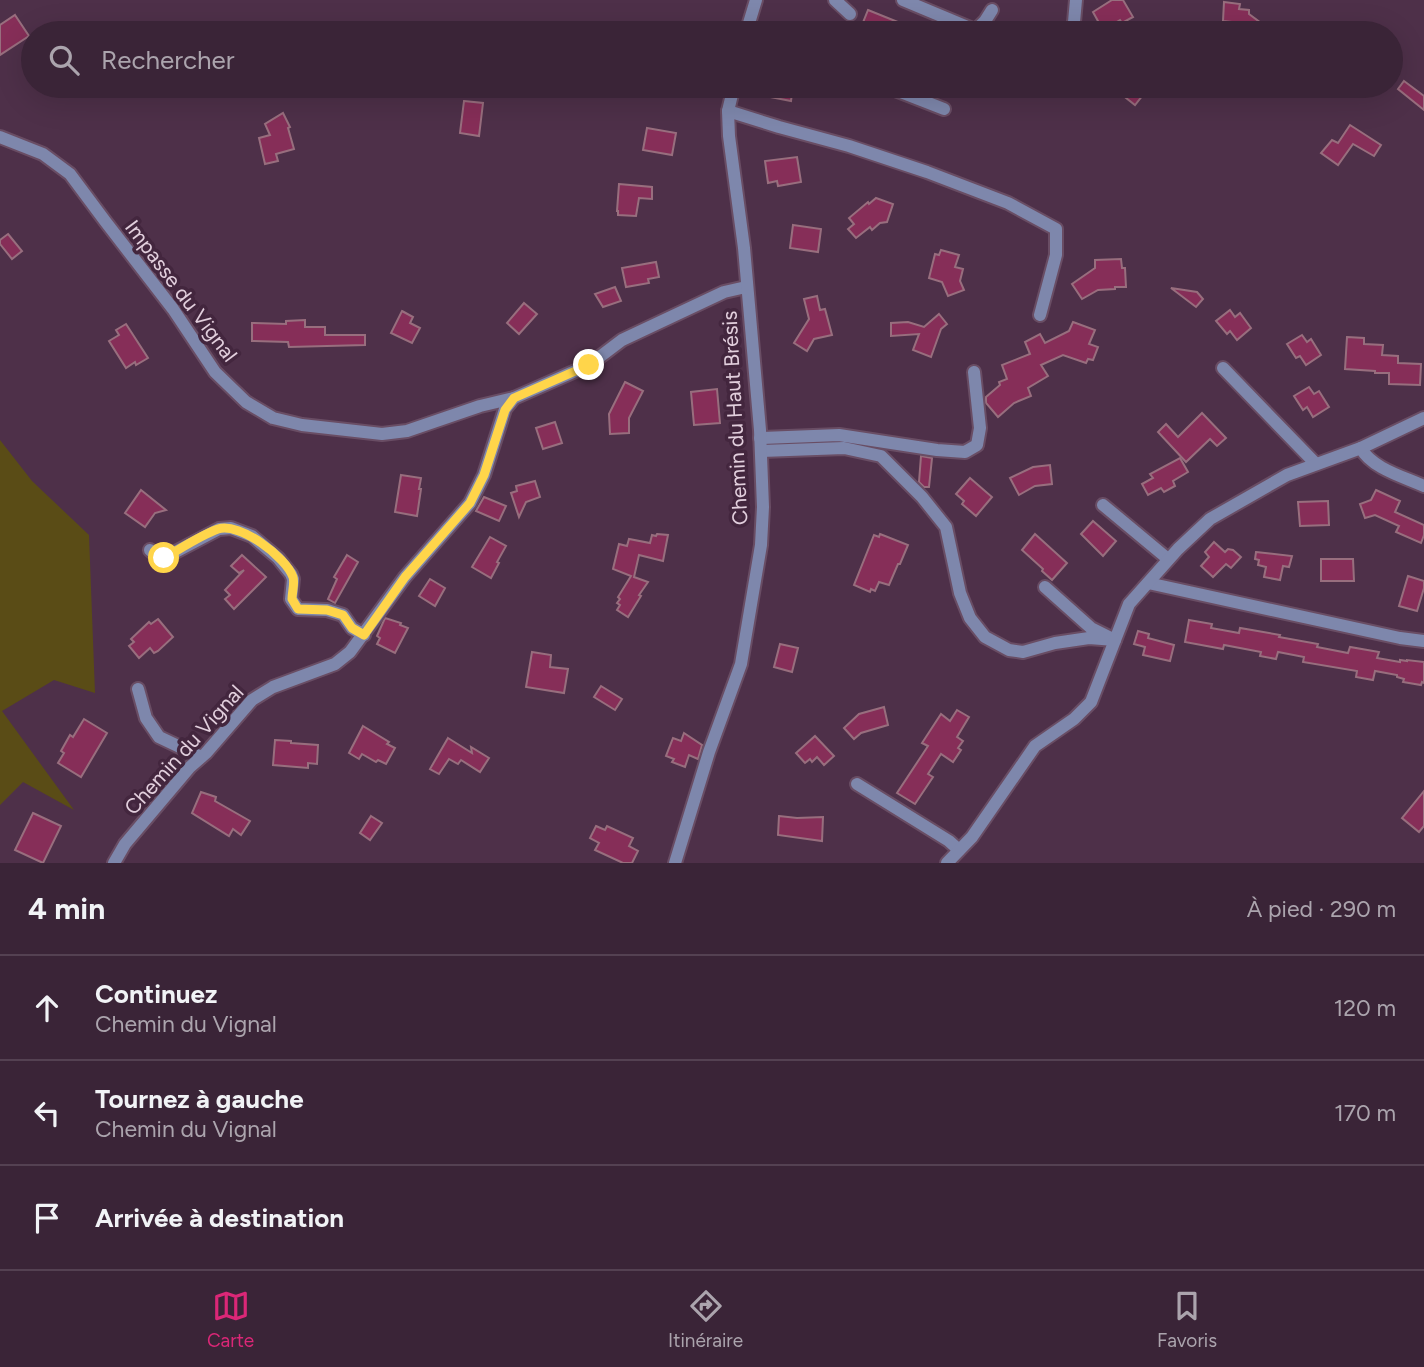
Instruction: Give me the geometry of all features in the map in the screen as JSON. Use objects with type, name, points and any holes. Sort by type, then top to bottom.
[{"type":"street","points":[[751,21],[756,0]]},
{"type":"street","points":[[835,0],[850,14]]},
{"type":"street","points":[[1074,21],[1076,0]]},
{"type":"street","points":[[909,1],[954,21]]},
{"type":"street","points":[[985,21],[992,10]]},
{"type":"street","name":"Chemin du Haut Brésis","points":[[675,863],[709,752],[741,664],[761,545],[763,507],[760,444],[744,248],[729,136],[728,111],[731,98]]},
{"type":"street","points":[[916,98],[944,109]]},
{"type":"street","points":[[728,111],[927,172],[1008,203],[1056,229],[1056,255],[1040,315]]},
{"type":"street","name":"Impasse du Vignal","points":[[0,136],[43,154],[70,174],[173,309],[215,372],[246,402],[273,418],[302,425],[382,434],[407,431],[480,405],[514,398]]},
{"type":"street","points":[[514,398],[589,365],[622,340],[724,292],[746,287]]},
{"type":"street","points":[[1223,368],[1317,464]]},
{"type":"street","points":[[760,444],[839,435],[965,452],[977,445],[980,428],[974,372]]},
{"type":"street","name":"Chemin du Vignal","points":[[114,863],[134,834],[190,767],[252,700],[273,687],[335,664],[350,652],[405,577],[470,503],[484,475],[505,410],[514,398]]},
{"type":"street","points":[[949,862],[972,837],[1035,746],[1074,719],[1091,702],[1129,604],[1168,559],[1210,519],[1287,475],[1361,448],[1424,418]]},
{"type":"street","points":[[760,444],[844,448],[881,456],[922,497],[946,527],[960,593],[970,618],[985,637],[1009,650],[1023,652],[1055,643],[1089,638],[1115,640]]},
{"type":"street","points":[[1361,448],[1373,463],[1424,486]]},
{"type":"street","points":[[1103,505],[1168,559]]},
{"type":"street","points":[[150,550],[159,558],[164,558],[219,529],[232,528],[252,536],[278,558],[293,579],[292,599],[298,609],[327,610],[343,615],[352,628],[364,635]]},
{"type":"street","points":[[1148,583],[1424,641]]},
{"type":"street","points":[[1045,587],[1091,628],[1115,640]]},
{"type":"street","points":[[138,689],[146,718],[159,737],[201,757]]},
{"type":"street","points":[[858,784],[959,850]]},
{"type":"shaded area","points":[[0,440],[32,481],[89,535],[95,693],[54,680],[2,711],[74,810],[23,782],[0,805]]},
{"type":"building","points":[[1112,0],[1123,0],[1133,17],[1126,21],[1098,21],[1093,12]]},
{"type":"building","points":[[1224,2],[1240,4],[1239,9],[1249,10],[1249,14],[1258,21],[1223,21]]},
{"type":"building","points":[[868,10],[895,21],[864,21]]},
{"type":"building","points":[[15,15],[21,24],[21,41],[0,55],[0,25]]},
{"type":"building","points":[[1403,82],[1424,96],[1424,110],[1403,93]]},
{"type":"building","points":[[1126,98],[1141,98],[1135,105]]},
{"type":"building","points":[[464,101],[483,103],[479,136],[460,133]]},
{"type":"building","points":[[283,113],[290,127],[288,128],[294,149],[276,154],[278,161],[265,164],[259,138],[270,135],[265,124]]},
{"type":"building","points":[[1350,125],[1381,145],[1374,156],[1353,144],[1338,165],[1321,153],[1332,140],[1338,143]]},
{"type":"building","points":[[647,128],[676,133],[672,155],[643,150]]},
{"type":"building","points":[[797,157],[801,182],[778,186],[777,181],[768,183],[765,161]]},
{"type":"building","points":[[619,184],[652,187],[652,199],[639,198],[636,216],[618,215]]},
{"type":"building","points":[[876,198],[893,204],[887,222],[880,223],[872,230],[870,227],[856,238],[848,229],[854,224],[849,218]]},
{"type":"building","points":[[793,225],[821,229],[818,252],[790,248]]},
{"type":"building","points":[[8,234],[22,251],[12,259],[0,244],[0,240]]},
{"type":"building","points":[[941,250],[959,255],[955,267],[963,269],[960,281],[964,290],[948,296],[942,282],[929,278],[935,254],[939,255]]},
{"type":"building","points":[[1121,259],[1122,268],[1125,268],[1126,287],[1098,290],[1082,299],[1072,284],[1095,268],[1095,260]]},
{"type":"building","points":[[656,262],[659,277],[648,279],[649,283],[626,287],[622,268]]},
{"type":"building","points":[[615,287],[621,301],[603,307],[595,294]]},
{"type":"building","points":[[1171,288],[1197,292],[1203,299],[1196,307]]},
{"type":"building","points":[[817,296],[820,310],[825,309],[832,335],[814,339],[807,351],[794,343],[809,319],[804,299]]},
{"type":"building","points":[[524,303],[537,314],[519,334],[507,323]]},
{"type":"building","points":[[1230,310],[1235,317],[1240,313],[1251,328],[1237,340],[1230,331],[1227,334],[1216,321]]},
{"type":"building","points":[[402,311],[413,317],[410,323],[420,328],[412,343],[391,333]]},
{"type":"building","points":[[939,314],[947,324],[941,329],[931,357],[913,350],[919,334],[891,336],[891,323],[908,322],[924,327]]},
{"type":"building","points":[[305,320],[305,327],[325,327],[325,335],[365,335],[365,345],[289,347],[288,342],[252,341],[252,323],[286,324],[286,321]]},
{"type":"building","points":[[1073,322],[1095,330],[1089,344],[1098,347],[1093,360],[1088,359],[1086,363],[1063,355],[1041,365],[1048,376],[1028,388],[1031,396],[1014,403],[998,417],[986,403],[986,397],[1000,385],[999,382],[1007,379],[1002,365],[1030,354],[1025,342],[1040,334],[1045,343],[1069,331]]},
{"type":"building","points":[[126,324],[148,358],[126,368],[109,341],[119,335],[116,330]]},
{"type":"building","points":[[1302,335],[1307,342],[1311,339],[1321,355],[1306,365],[1300,356],[1296,358],[1287,344]]},
{"type":"building","points":[[1347,337],[1364,338],[1364,344],[1383,345],[1382,355],[1398,356],[1398,363],[1421,364],[1420,385],[1389,384],[1389,373],[1345,369]]},
{"type":"building","points":[[625,382],[643,391],[629,418],[629,433],[610,434],[609,414]]},
{"type":"building","points":[[1309,387],[1314,394],[1319,391],[1329,407],[1313,417],[1307,407],[1303,410],[1294,396]]},
{"type":"building","points":[[717,389],[720,423],[694,425],[691,392]]},
{"type":"building","points":[[1202,413],[1226,438],[1217,446],[1210,439],[1186,462],[1158,432],[1166,424],[1178,437]]},
{"type":"building","points":[[555,422],[562,443],[543,449],[536,428]]},
{"type":"building","points":[[921,456],[932,458],[929,487],[924,487],[919,482]]},
{"type":"building","points":[[1180,458],[1188,472],[1173,481],[1175,486],[1164,492],[1161,488],[1148,495],[1142,484],[1153,478],[1150,474]]},
{"type":"building","points":[[1050,465],[1052,484],[1035,486],[1019,495],[1010,478],[1033,467]]},
{"type":"building","points":[[401,475],[421,478],[417,516],[395,512]]},
{"type":"building","points":[[970,478],[992,497],[976,516],[962,504],[964,501],[956,494]]},
{"type":"building","points":[[535,481],[540,497],[526,502],[519,517],[511,493],[517,491],[516,486]]},
{"type":"building","points":[[141,490],[166,510],[155,513],[145,527],[125,513]]},
{"type":"building","points":[[1376,490],[1400,501],[1395,512],[1424,525],[1421,543],[1396,532],[1399,526],[1375,515],[1365,518],[1360,504],[1371,500]]},
{"type":"building","points":[[484,497],[506,506],[499,521],[476,511]]},
{"type":"building","points":[[1328,501],[1329,525],[1300,526],[1298,502]]},
{"type":"building","points":[[1093,521],[1116,541],[1103,556],[1081,534]]},
{"type":"building","points":[[880,534],[908,545],[889,585],[879,582],[875,591],[871,589],[870,592],[854,585],[874,535],[879,537]]},
{"type":"building","points":[[1035,534],[1067,563],[1052,580],[1022,550]]},
{"type":"building","points":[[652,535],[668,535],[663,561],[639,555],[634,577],[648,582],[628,617],[617,610],[620,605],[617,603],[620,599],[618,597],[631,576],[613,569],[619,544],[627,546],[629,539],[650,543]]},
{"type":"building","points":[[490,537],[506,546],[491,578],[472,567]]},
{"type":"building","points":[[1214,542],[1225,552],[1228,549],[1233,550],[1241,557],[1231,568],[1226,564],[1213,577],[1201,566],[1209,557],[1205,552]]},
{"type":"building","points":[[1256,552],[1292,556],[1289,567],[1283,566],[1280,580],[1264,577],[1266,567],[1258,565]]},
{"type":"building","points":[[242,555],[266,577],[234,609],[225,599],[230,595],[225,590],[244,570],[239,573],[231,566]]},
{"type":"building","points":[[347,555],[358,562],[335,603],[328,599],[337,579],[334,577]]},
{"type":"building","points":[[1321,559],[1353,559],[1354,581],[1321,581]]},
{"type":"building","points":[[1408,576],[1424,581],[1417,611],[1399,606]]},
{"type":"building","points":[[430,579],[445,588],[435,606],[419,596]]},
{"type":"building","points":[[385,618],[408,628],[395,653],[377,644],[380,638],[377,636]]},
{"type":"building","points":[[158,619],[173,637],[158,651],[154,653],[150,648],[139,658],[129,646],[134,642],[131,639],[149,622],[151,624]]},
{"type":"building","points":[[1189,620],[1212,624],[1211,628],[1239,633],[1240,628],[1280,635],[1279,637],[1348,653],[1350,647],[1379,652],[1377,658],[1424,662],[1424,683],[1421,685],[1403,682],[1404,679],[1397,675],[1375,671],[1373,680],[1356,677],[1357,671],[1303,662],[1304,657],[1278,652],[1276,659],[1260,656],[1261,652],[1224,645],[1223,649],[1185,642]]},
{"type":"building","points":[[1138,631],[1149,634],[1148,638],[1174,645],[1170,661],[1143,655],[1145,647],[1134,644]]},
{"type":"building","points":[[780,644],[798,648],[792,672],[774,667]]},
{"type":"building","points":[[532,652],[551,655],[550,667],[568,669],[564,693],[526,687]]},
{"type":"building","points":[[601,686],[622,699],[615,710],[594,697]]},
{"type":"building","points":[[884,707],[888,725],[861,733],[854,739],[844,728],[859,714]]},
{"type":"building","points":[[957,710],[969,717],[957,737],[963,741],[958,748],[961,750],[953,762],[941,754],[928,774],[933,777],[915,804],[897,793],[928,746],[922,743],[941,714],[950,721]]},
{"type":"building","points":[[84,719],[107,733],[81,777],[58,763],[70,735],[73,737]]},
{"type":"building","points":[[363,726],[395,748],[386,764],[362,754],[359,759],[349,753]]},
{"type":"building","points":[[684,733],[702,745],[698,759],[689,755],[685,767],[672,762],[674,759],[666,756],[673,738],[681,741]]},
{"type":"building","points":[[815,736],[834,756],[824,765],[817,757],[812,762],[810,759],[805,763],[796,753]]},
{"type":"building","points":[[448,738],[472,753],[471,747],[489,758],[480,772],[461,760],[458,764],[449,759],[439,774],[430,769]]},
{"type":"building","points":[[275,740],[318,745],[317,764],[308,763],[308,768],[273,765]]},
{"type":"building","points":[[1424,791],[1424,826],[1419,832],[1402,818]]},
{"type":"building","points":[[201,792],[216,797],[215,801],[250,821],[241,835],[233,829],[229,836],[192,813]]},
{"type":"building","points":[[33,813],[61,826],[43,863],[15,850]]},
{"type":"building","points":[[371,816],[382,823],[370,840],[360,833]]},
{"type":"building","points":[[779,816],[823,817],[822,841],[778,835]]},
{"type":"building","points":[[596,826],[605,830],[607,826],[633,838],[629,846],[638,851],[632,863],[623,863],[595,850],[599,843],[590,838]]},
{"type":"route","points":[[164,558],[219,529],[232,528],[252,536],[278,558],[293,579],[292,599],[298,609],[327,610],[343,615],[352,628],[364,635],[405,577],[470,503],[484,475],[505,410],[514,398],[589,365]]}]
